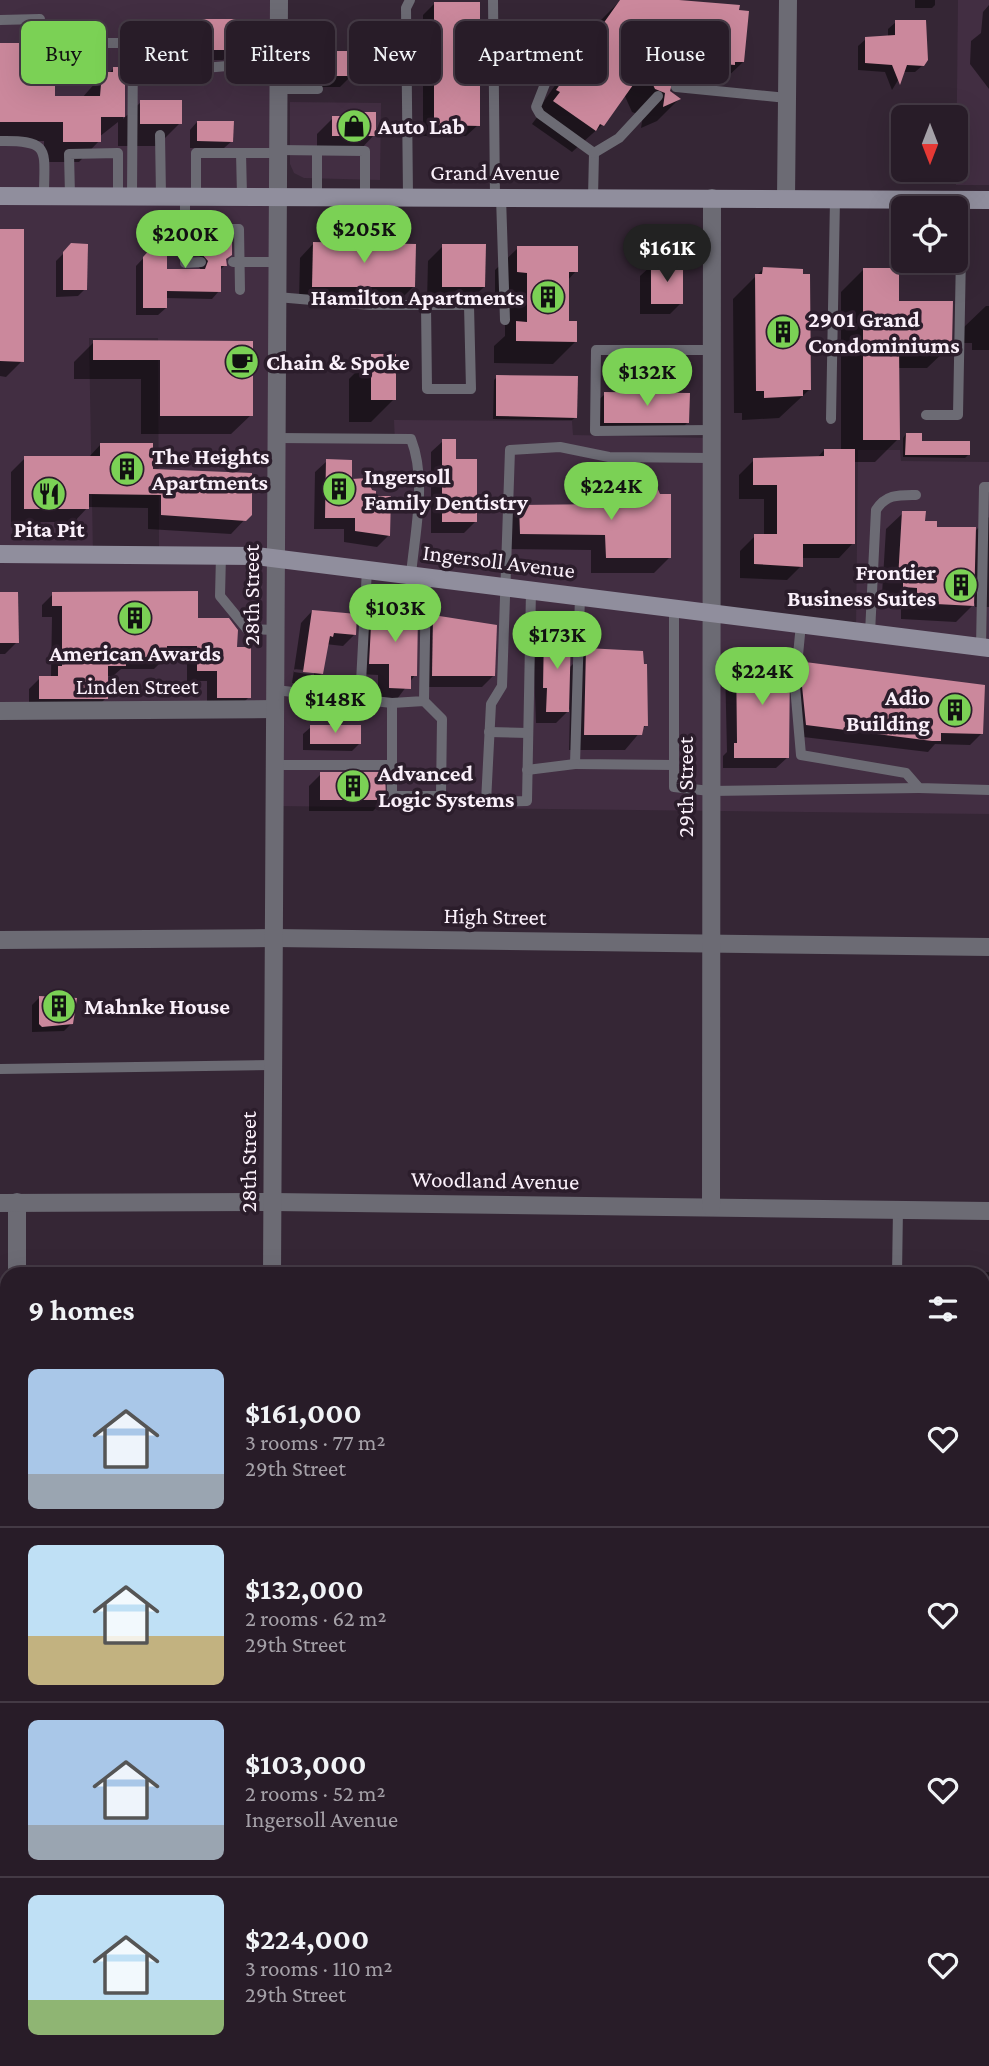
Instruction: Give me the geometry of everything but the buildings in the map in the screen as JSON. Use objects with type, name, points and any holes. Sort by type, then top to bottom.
[{"type":"main road","name":"Grand Avenue","points":[[0,196],[365,195],[891,199]]},
{"type":"main road","name":"Grand Avenue","points":[[968,200],[989,200]]},
{"type":"main road","name":"Ingersoll Avenue","points":[[0,554],[220,555],[276,558],[985,647]]},
{"type":"street","name":"28th Street","points":[[279,0],[279,21]]},
{"type":"street","points":[[786,199],[788,0]]},
{"type":"street","name":"28th Street","points":[[272,1267],[279,84]]},
{"type":"street","name":"29th Street","points":[[711,1207],[712,198]]},
{"type":"street","name":"Linden Street","points":[[0,711],[275,709]]},
{"type":"street","name":"High Street","points":[[0,940],[274,938],[989,947]]},
{"type":"street","points":[[8,1202],[17,1267]]},
{"type":"street","name":"Woodland Avenue","points":[[8,1202],[273,1202],[989,1211]]},
{"type":"lane","points":[[408,196],[406,8],[410,0]]},
{"type":"lane","points":[[493,0],[498,197],[505,320]]},
{"type":"lane","points":[[0,20],[40,19]]},
{"type":"lane","points":[[106,43],[133,43],[125,195]]},
{"type":"lane","points":[[545,84],[536,107],[540,114],[594,153]]},
{"type":"lane","points":[[676,87],[787,98]]},
{"type":"lane","points":[[279,89],[318,89]]},
{"type":"lane","points":[[594,153],[619,138],[658,96]]},
{"type":"lane","points":[[160,135],[161,195]]},
{"type":"lane","points":[[0,141],[29,140],[38,145],[43,153],[44,196]]},
{"type":"lane","points":[[317,150],[317,195]]},
{"type":"lane","points":[[201,262],[185,263],[185,230],[196,153],[365,150],[365,195]]},
{"type":"lane","points":[[70,195],[69,154],[118,153],[125,195]]},
{"type":"lane","points":[[241,153],[242,195]]},
{"type":"lane","points":[[593,197],[594,153]]},
{"type":"lane","points":[[831,419],[835,199]]},
{"type":"lane","points":[[185,230],[201,229]]},
{"type":"lane","points":[[233,229],[239,229],[236,262],[240,290]]},
{"type":"lane","points":[[185,246],[201,246]]},
{"type":"lane","points":[[236,262],[278,262]]},
{"type":"lane","points":[[926,415],[958,415],[961,273]]},
{"type":"lane","points":[[277,297],[370,305],[469,304],[471,389],[427,388],[426,305]]},
{"type":"lane","points":[[711,350],[596,350],[595,431],[711,430]]},
{"type":"lane","points":[[276,438],[411,439],[418,458],[418,575],[424,701],[443,719],[441,796],[392,796],[392,703]]},
{"type":"lane","points":[[531,590],[527,801],[486,802],[491,704],[502,686],[510,450],[559,447],[609,457],[711,458]]},
{"type":"lane","points":[[985,647],[984,487],[989,487]]},
{"type":"lane","points":[[870,633],[876,510],[880,503],[892,495],[916,495]]},
{"type":"lane","points":[[220,555],[220,597],[247,628],[275,630]]},
{"type":"lane","points":[[359,701],[367,569]]},
{"type":"lane","points":[[575,764],[580,596]]},
{"type":"lane","points":[[674,608],[674,788],[710,791],[919,788],[989,790]]},
{"type":"lane","points":[[801,624],[795,686],[801,755],[906,773],[919,788]]},
{"type":"lane","points":[[275,690],[359,701],[424,701]]},
{"type":"lane","points":[[489,732],[528,733]]},
{"type":"lane","points":[[527,770],[575,764],[674,765]]},
{"type":"lane","points":[[275,765],[392,765]]},
{"type":"lane","points":[[0,1069],[274,1065]]},
{"type":"lane","points":[[897,1267],[898,1209]]},
{"type":"shaded area","points":[[0,0],[279,0],[279,21],[226,21],[226,84],[279,84],[277,442],[395,443],[394,420],[572,421],[573,435],[711,438],[710,612],[856,630],[858,450],[900,450],[901,461],[989,462],[989,814],[275,806],[275,709],[0,711]],"holes":[[[89,338],[158,338],[159,553],[93,553]]]},
{"type":"shaded area","points":[[958,0],[989,0],[989,185],[956,185],[956,182],[968,182],[968,105],[957,105]]},
{"type":"shaded area","points":[[290,102],[381,103],[380,180],[304,178],[294,173],[290,164]]},
{"type":"place","name":"Auto Lab","points":[[354,126]]},
{"type":"place","name":"Hamilton Apartments","points":[[548,297]]},
{"type":"place","name":"2901 Grand Condominiums","points":[[783,332]]},
{"type":"place","name":"Chain & Spoke","points":[[242,362]]},
{"type":"place","name":"The Heights Apartments","points":[[127,469]]},
{"type":"place","name":"Ingersoll Family Dentistry","points":[[339,489]]},
{"type":"place","name":"Pita Pit","points":[[49,494]]},
{"type":"place","name":"Frontier Business Suites","points":[[961,585]]},
{"type":"place","name":"American Awards","points":[[135,618]]},
{"type":"place","name":"Adio Building","points":[[955,710]]},
{"type":"place","name":"Advanced Logic Systems","points":[[353,786]]},
{"type":"place","name":"Mahnke House","points":[[59,1006]]}]
